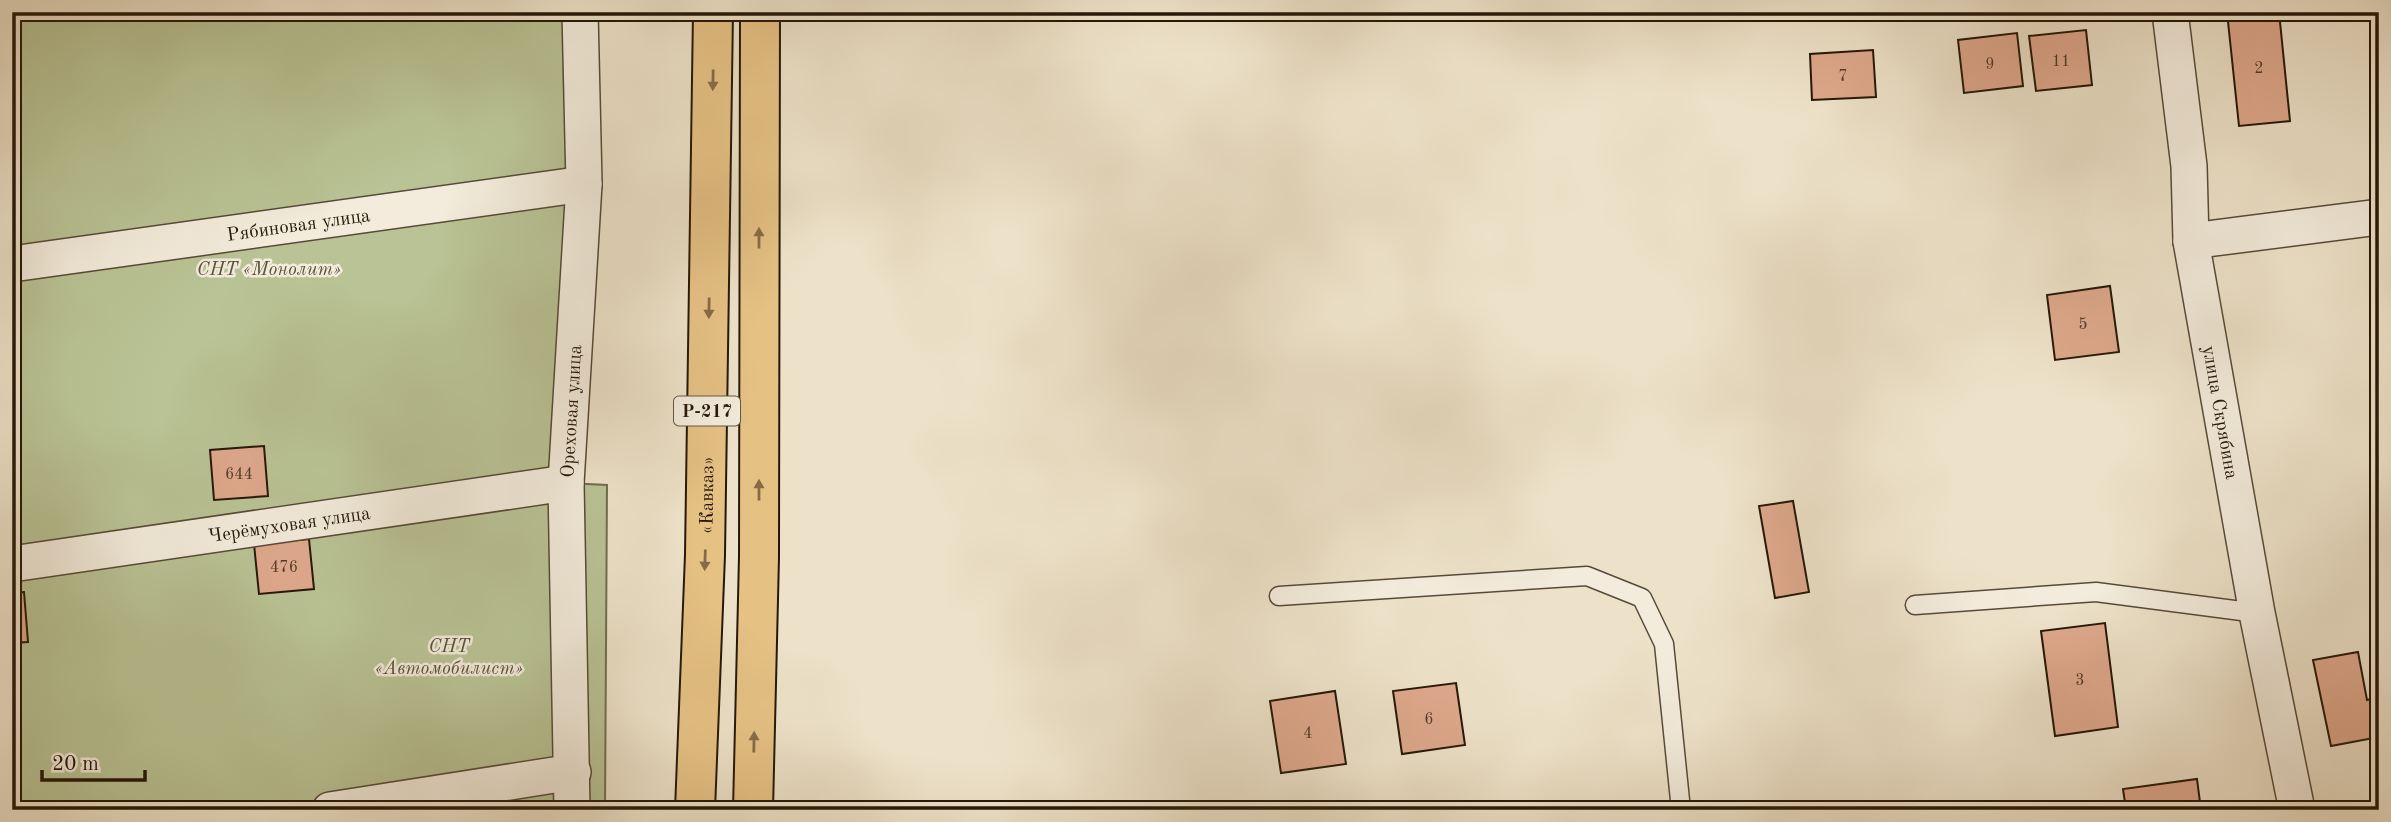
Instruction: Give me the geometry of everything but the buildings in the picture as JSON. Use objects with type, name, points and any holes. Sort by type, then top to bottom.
[{"type":"highway","name":"«Кавказ»","points":[[695,810],[705,555],[713,12]]},
{"type":"highway","name":"Р-217","points":[[753,810],[759,557],[761,12]]},
{"type":"street","name":"Ореховая улица","points":[[572,810],[566,483],[584,184],[580,12]]},
{"type":"street","name":"улица Скрябина","points":[[2170,12],[2189,166],[2191,242],[2257,613],[2297,810]]},
{"type":"street","name":"Рябиновая улица","points":[[12,264],[584,184]]},
{"type":"street","points":[[2191,242],[2379,217]]},
{"type":"street","name":"Черёмуховая улица","points":[[12,564],[566,483]]},
{"type":"street","points":[[330,810],[573,772]]},
{"type":"lane","points":[[1279,596],[1587,576],[1642,598],[1664,644],[1681,810]]},
{"type":"lane","points":[[1915,605],[2096,592],[2257,613]]},
{"type":"green space","name":"СНТ «Монолит»","points":[[12,12],[580,12],[567,483],[607,485],[605,810],[12,810]]},
{"type":"park label","name":"СНТ «Автомобилист»","points":[[449,656]]}]
